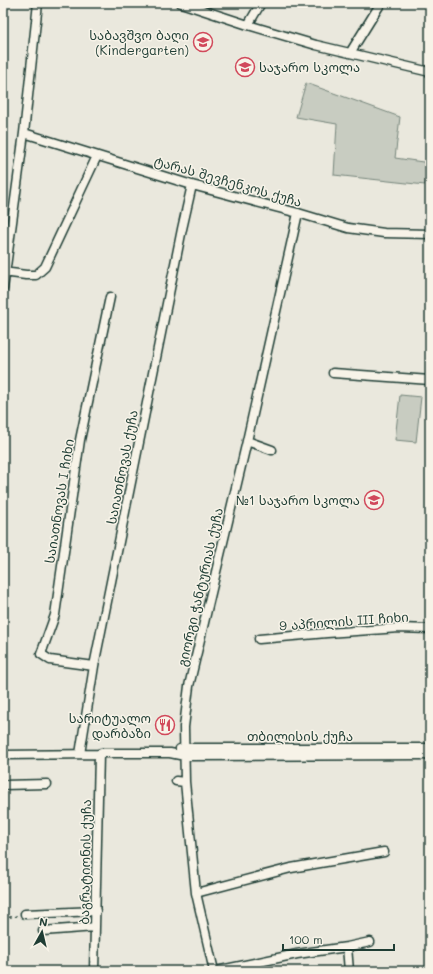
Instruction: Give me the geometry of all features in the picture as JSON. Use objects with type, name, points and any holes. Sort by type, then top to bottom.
[{"type":"street","points":[[3,289],[4,272],[24,133],[38,3]]},
{"type":"street","points":[[181,3],[316,45],[430,72]]},
{"type":"street","points":[[248,25],[260,3]]},
{"type":"street","points":[[350,53],[380,3]]},
{"type":"street","name":"ტარას შევჩენკოს ქუჩა","points":[[24,133],[192,185],[348,228],[384,233],[430,234]]},
{"type":"street","points":[[4,272],[36,275],[44,266],[97,156]]},
{"type":"street","name":"საიათნოვას ქუჩა","points":[[80,754],[94,666],[178,245],[192,185]]},
{"type":"street","name":"გიორგი ჭანტურიას ქუჩა","points":[[215,971],[196,893],[185,782],[184,727],[190,686],[298,213]]},
{"type":"street","name":"საიათნოვას I ჩიხი","points":[[94,666],[50,660],[41,654],[55,615],[80,440],[110,297]]},
{"type":"street","points":[[332,373],[430,380]]},
{"type":"street","points":[[247,441],[272,450]]},
{"type":"street","name":"9 აპრილის III ჩიხი","points":[[259,639],[399,628],[430,629]]},
{"type":"street","name":"თბილისის ქუჩა","points":[[3,755],[430,748]]},
{"type":"street","name":"თბილისის ქუჩა","points":[[184,752],[430,755]]},
{"type":"street","name":"ბაგრატიონის ქუჩა","points":[[94,971],[99,754]]},
{"type":"street","points":[[176,781],[185,782]]},
{"type":"street","points":[[3,785],[47,784]]},
{"type":"street","points":[[196,893],[291,868],[384,852]]},
{"type":"street","points":[[25,914],[96,911]]},
{"type":"street","points":[[43,931],[95,927]]},
{"type":"street","points":[[215,971],[297,954],[348,947],[370,942]]},
{"type":"street","points":[[348,947],[349,971]]},
{"type":"path","points":[[3,918],[25,914]]},
{"type":"shaded area","points":[[306,83],[400,117],[395,158],[430,163],[430,173],[425,185],[334,175],[337,124],[296,117]]},
{"type":"shaded area","points":[[400,395],[421,397],[416,442],[395,440]]},
{"type":"place","name":"საბავშვო ბაღი (Kindergarten)","points":[[203,42]]},
{"type":"place","name":"საჯარო სკოლა","points":[[245,67]]},
{"type":"place","name":"№1 საჯარო სკოლა","points":[[374,500]]},
{"type":"place","name":"სარიტუალო დარბაზი","points":[[165,725]]}]
